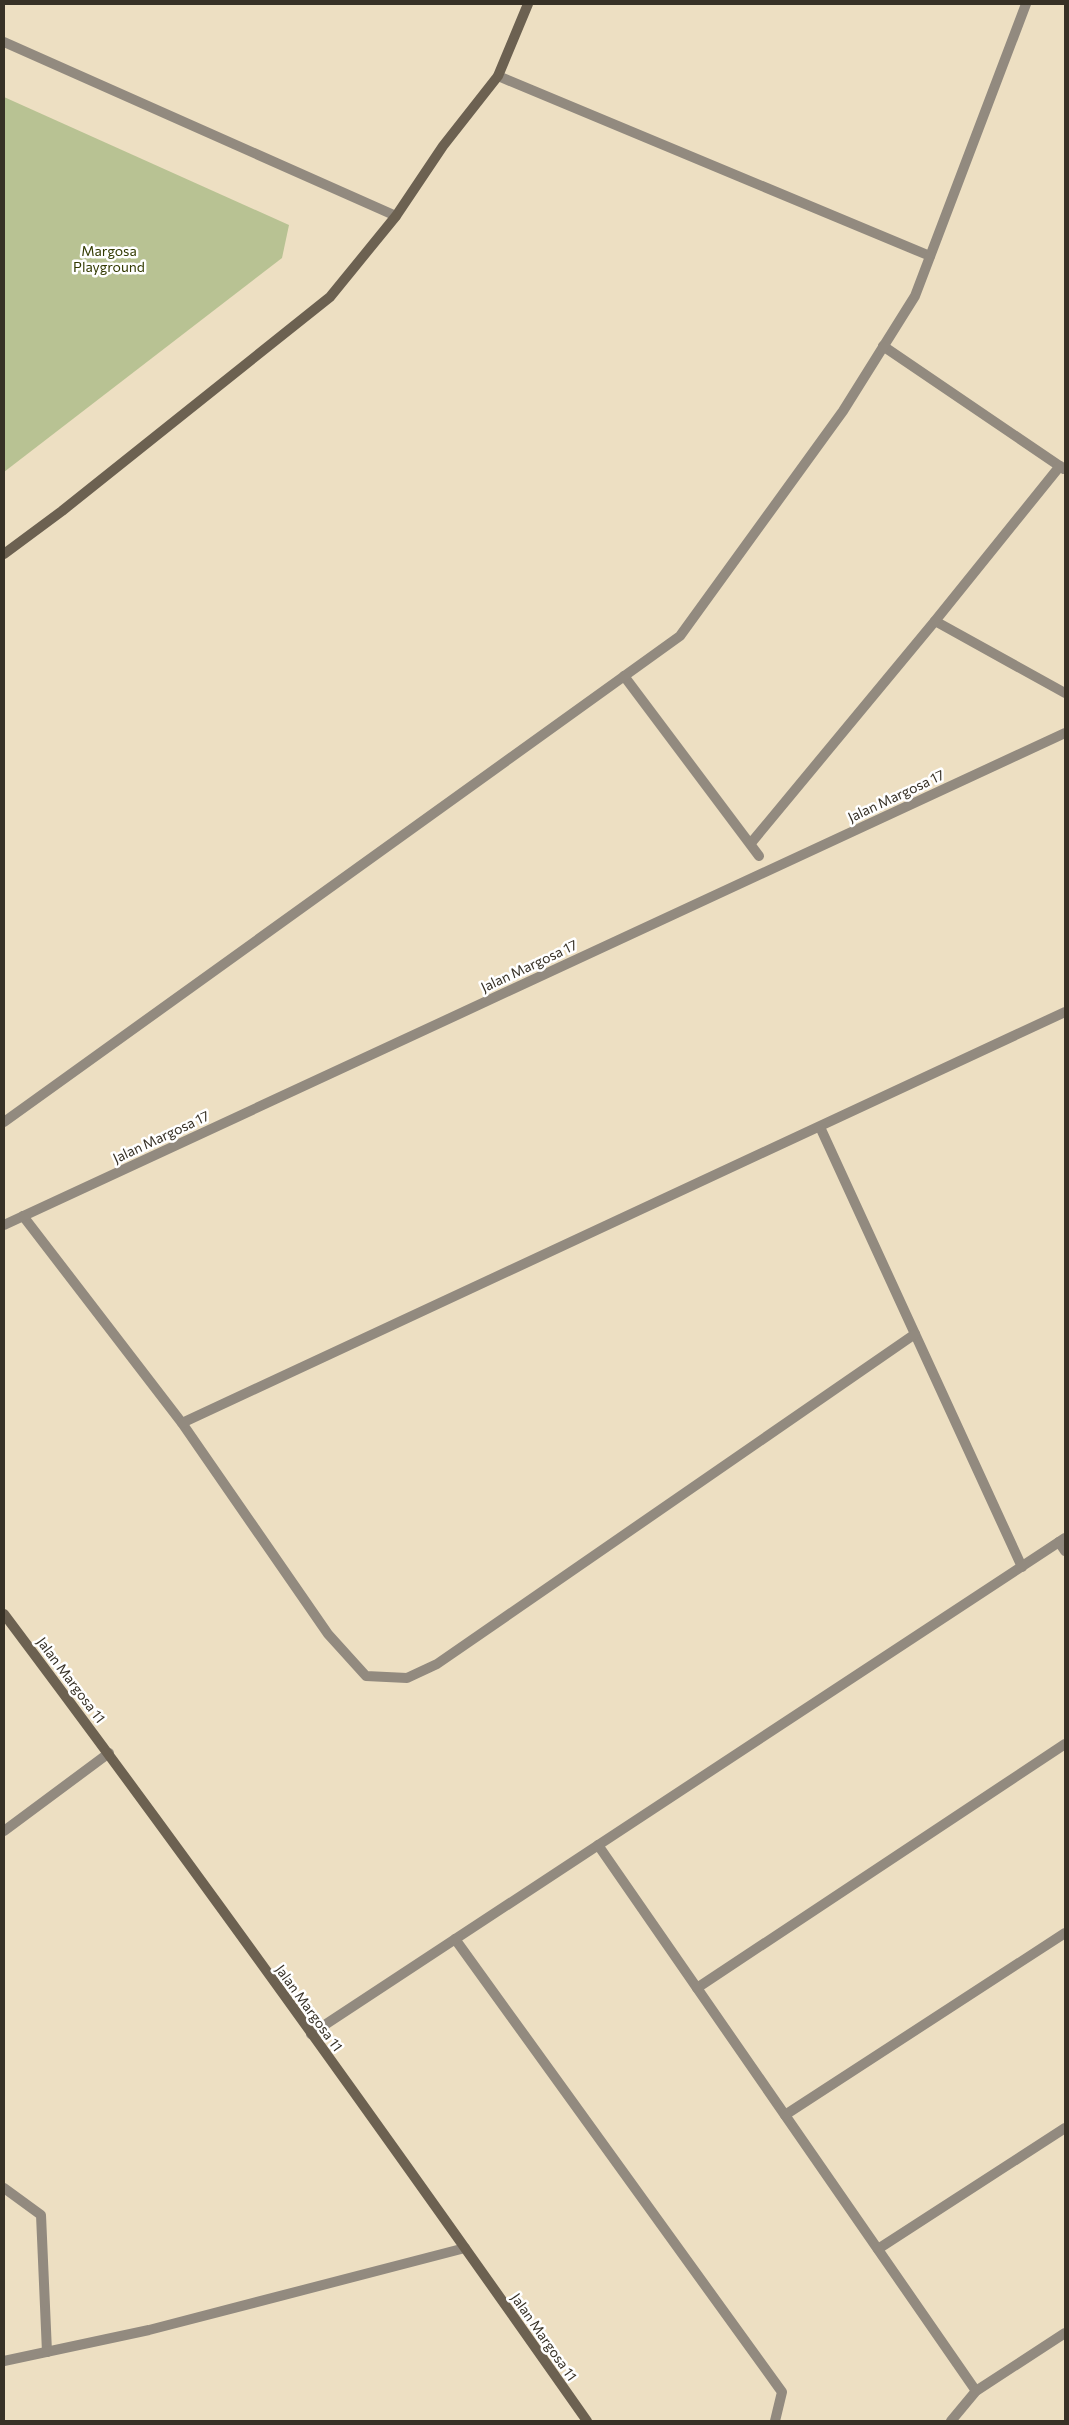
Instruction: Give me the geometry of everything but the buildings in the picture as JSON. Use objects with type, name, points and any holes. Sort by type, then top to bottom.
[{"type":"street","points":[[4,554],[70,505],[330,297],[396,216],[443,146],[498,76],[528,4]]},
{"type":"street","points":[[4,1122],[680,636],[843,411],[914,296],[1026,4]]},
{"type":"street","points":[[4,42],[396,216]]},
{"type":"street","points":[[498,76],[930,256]]},
{"type":"street","points":[[751,843],[1063,468],[883,346]]},
{"type":"street","points":[[935,621],[1065,693]]},
{"type":"street","points":[[624,676],[759,856]]},
{"type":"street","name":"Jalan Margosa 17","points":[[4,1225],[1065,733]]},
{"type":"street","points":[[182,1423],[1065,1012]]},
{"type":"street","points":[[820,1127],[1022,1567]]},
{"type":"street","points":[[23,1216],[182,1423],[328,1634],[366,1676],[407,1678],[437,1664],[916,1334]]},
{"type":"street","points":[[311,2034],[1062,1540],[1065,1551]]},
{"type":"street","name":"Jalan Margosa 11","points":[[4,1614],[109,1754],[465,2248],[587,2421]]},
{"type":"street","points":[[696,1988],[1065,1744]]},
{"type":"street","points":[[4,1831],[109,1754]]},
{"type":"street","points":[[598,1846],[976,2391]]},
{"type":"street","points":[[785,2116],[1065,1933]]},
{"type":"street","points":[[455,1940],[782,2392],[775,2421]]},
{"type":"street","points":[[878,2250],[1065,2128]]},
{"type":"street","points":[[4,2188],[41,2215],[47,2352]]},
{"type":"street","points":[[4,2362],[149,2330],[465,2248]]},
{"type":"street","points":[[951,2421],[976,2391],[1065,2333]]},
{"type":"green space","name":"Margosa Playground","points":[[4,97],[289,225],[282,258],[4,472]]}]
